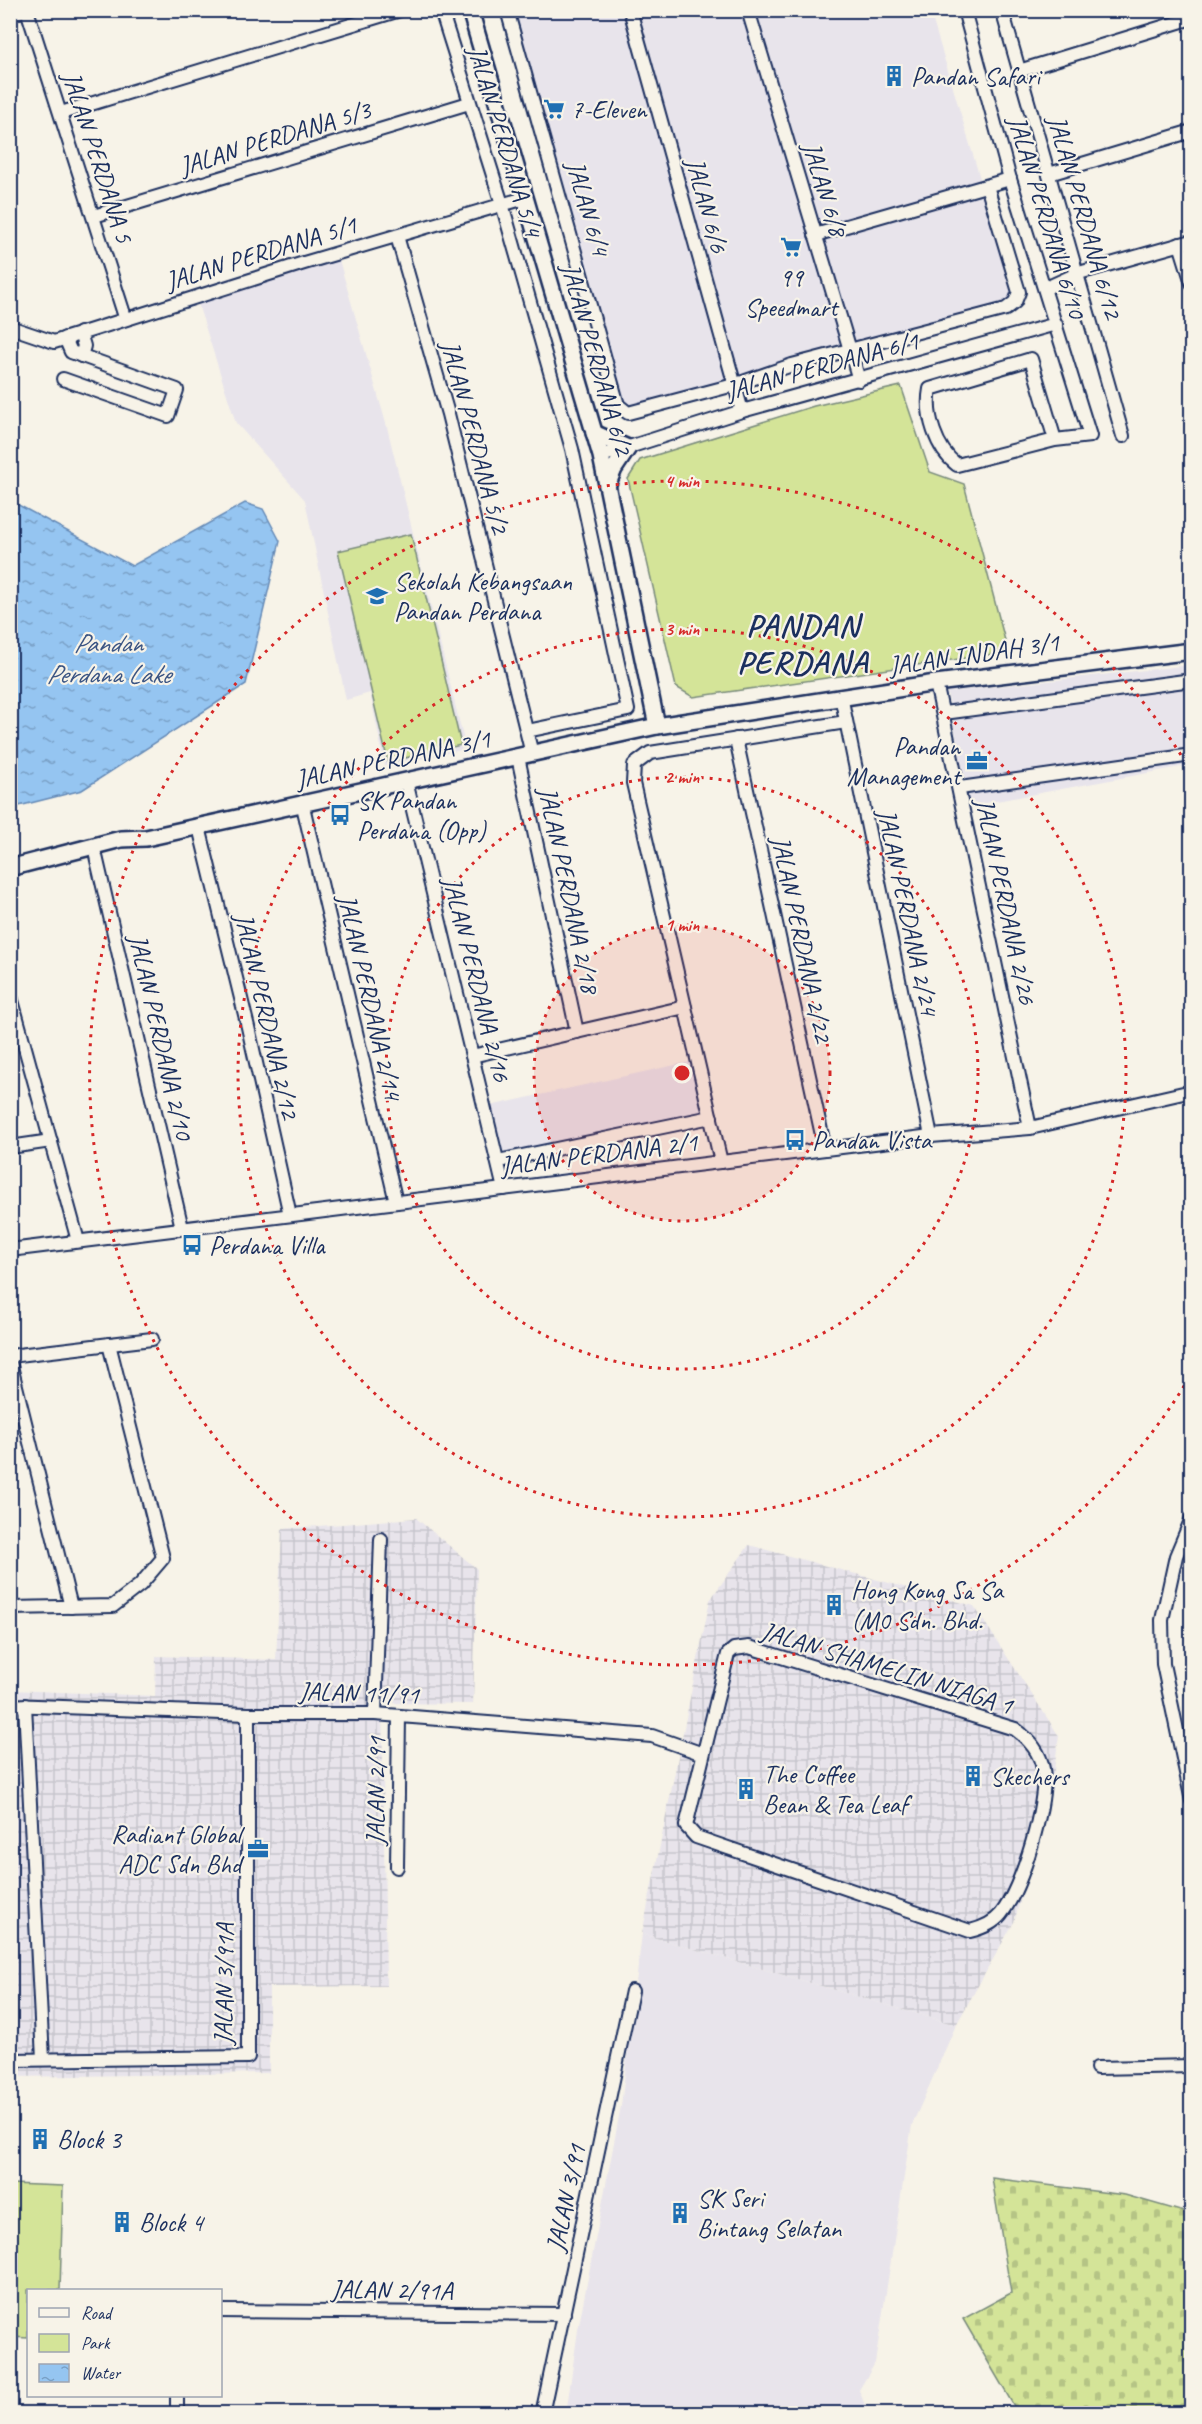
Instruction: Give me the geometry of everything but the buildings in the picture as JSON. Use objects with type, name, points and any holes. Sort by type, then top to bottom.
[{"type":"street","points":[[10,15],[26,10]]},
{"type":"street","name":"JALAN PERDANA 5","points":[[26,10],[61,113],[125,318]]},
{"type":"street","points":[[61,113],[400,10]]},
{"type":"street","name":"JALAN PERDANA 5/4","points":[[441,10],[502,204],[572,449],[628,710],[526,731]]},
{"type":"street","name":"JALAN PERDANA 6/2","points":[[470,10],[601,456],[657,726]]},
{"type":"street","name":"JALAN 6/4","points":[[507,10],[618,405],[628,413],[734,385]]},
{"type":"street","name":"JALAN 6/6","points":[[630,10],[742,411]]},
{"type":"street","name":"JALAN 6/8","points":[[748,10],[859,380]]},
{"type":"street","name":"JALAN PERDANA 6/10","points":[[964,10],[1010,179],[1046,288],[1090,436],[1055,440]]},
{"type":"street","name":"JALAN PERDANA 6/12","points":[[1002,10],[1123,436]]},
{"type":"street","points":[[1019,71],[1191,18]]},
{"type":"street","name":"JALAN PERDANA 5/3","points":[[94,216],[470,103]]},
{"type":"street","points":[[1049,174],[1191,131]]},
{"type":"street","points":[[815,235],[1010,179]]},
{"type":"street","points":[[734,385],[792,365],[1006,309],[1015,302],[1019,292],[987,186]]},
{"type":"street","name":"JALAN PERDANA 5/1","points":[[10,327],[54,342],[125,318],[525,198]]},
{"type":"street","name":"JALAN PERDANA 5/2","points":[[397,236],[448,414],[526,731],[525,755]]},
{"type":"street","points":[[1046,288],[1078,273],[1186,242],[1191,283]]},
{"type":"street","name":"JALAN PERDANA 6/1","points":[[601,456],[742,411],[1056,324]]},
{"type":"street","points":[[80,333],[84,346],[81,356]]},
{"type":"street","points":[[63,379],[168,416],[177,390],[71,352],[65,338]]},
{"type":"street","points":[[1031,359],[1055,440],[957,465],[943,454],[927,405],[930,389],[1031,359]]},
{"type":"street","points":[[594,433],[628,448],[614,469],[608,486]]},
{"type":"street","name":"JALAN INDAH 3/1","points":[[657,726],[841,696],[1191,651]]},
{"type":"street","points":[[944,713],[1191,680]]},
{"type":"street","name":"JALAN PERDANA 2/26","points":[[936,683],[1030,1128]]},
{"type":"street","name":"JALAN PERDANA 2/24","points":[[841,696],[931,1136]]},
{"type":"street","points":[[721,1162],[633,783],[634,765],[650,753],[846,722]]},
{"type":"street","name":"JALAN PERDANA 3/1","points":[[12,870],[31,856],[108,835],[121,839],[138,840],[302,802],[657,726]]},
{"type":"street","name":"JALAN PERDANA 2/22","points":[[736,739],[825,1149]]},
{"type":"street","name":"JALAN PERDANA 2/18","points":[[525,755],[577,1032]]},
{"type":"street","points":[[960,788],[1191,755]]},
{"type":"street","name":"JALAN PERDANA 2/16","points":[[406,781],[504,1188]]},
{"type":"street","name":"JALAN PERDANA 2/14","points":[[302,802],[396,1202]]},
{"type":"street","name":"JALAN PERDANA 2/12","points":[[199,827],[248,1026],[290,1215]]},
{"type":"street","name":"JALAN PERDANA 3/1","points":[[12,870],[96,856],[124,849],[138,840]]},
{"type":"street","name":"JALAN PERDANA 2/10","points":[[96,856],[183,1228]]},
{"type":"street","points":[[10,993],[78,1241]]},
{"type":"street","points":[[472,1056],[685,1007]]},
{"type":"street","name":"JALAN PERDANA 2/1","points":[[10,1250],[931,1136],[1030,1128],[1191,1091]]},
{"type":"street","name":"JALAN PERDANA 2/1","points":[[498,1161],[711,1118]]},
{"type":"street","points":[[10,1147],[51,1141]]},
{"type":"street","points":[[10,1356],[152,1339]]},
{"type":"street","points":[[10,1608],[113,1606],[140,1585],[163,1558],[109,1344]]},
{"type":"street","points":[[10,1362],[70,1607]]},
{"type":"street","points":[[1191,1518],[1176,1556],[1162,1620],[1163,1664],[1191,1801]]},
{"type":"street","points":[[375,1714],[381,1539]]},
{"type":"street","name":"JALAN SHAMELIN NIAGA 1","points":[[749,1647],[915,1696],[1015,1729],[1028,1738],[1043,1770],[1040,1812],[1013,1895],[1000,1915],[985,1927],[970,1931],[696,1837],[686,1826],[703,1754],[728,1654],[734,1649],[749,1647]]},
{"type":"street","name":"JALAN 11/91","points":[[10,1705],[248,1714],[375,1714],[652,1736],[703,1754]]},
{"type":"street","points":[[25,1705],[43,2060]]},
{"type":"street","name":"JALAN 3/91A","points":[[10,2060],[248,2057],[248,1714]]},
{"type":"street","name":"JALAN 2/91","points":[[398,1867],[399,1716]]},
{"type":"street","name":"JALAN 3/91","points":[[542,2414],[632,1991]]},
{"type":"street","points":[[1097,2068],[1191,2066]]},
{"type":"street","name":"JALAN 2/91A","points":[[222,2311],[564,2314]]},
{"type":"street","points":[[177,2397],[177,2414]]},
{"type":"shaded area","points":[[511,11],[930,11],[1014,292],[1010,300],[1005,305],[629,408],[623,402],[572,217]]},
{"type":"shaded area","name":"Sekolah Kebangsaan Pandan Perdana","points":[[339,260],[387,427],[466,749],[385,766],[370,693],[346,700],[305,500],[236,423],[198,304]]},
{"type":"shaded area","points":[[1191,665],[1191,765],[970,806],[947,692]]},
{"type":"shaded area","points":[[693,1061],[704,1114],[503,1155],[490,1106]]},
{"type":"shaded area","points":[[416,1518],[477,1569],[473,1704],[382,1703],[386,1986],[269,1987],[269,2073],[11,2077],[11,1690],[155,1696],[156,1656],[276,1660],[282,1529]]},
{"type":"shaded area","points":[[749,1545],[974,1606],[1059,1736],[1050,1797],[1014,1922],[956,2025],[642,1934],[710,1600]]},
{"type":"shaded area","points":[[642,1934],[956,2025],[912,2125],[875,2363],[859,2390],[868,2413],[566,2414],[578,2330],[621,2106]]},
{"type":"green space","points":[[901,386],[930,472],[964,484],[1008,652],[693,697],[676,687],[628,479],[640,460],[814,406]]},
{"type":"green space","points":[[411,534],[461,745],[388,762],[338,551]]},
{"type":"green space","points":[[1191,1631],[1192,1709],[1184,1692]]},
{"type":"green space","points":[[992,2178],[1125,2195],[1191,2214],[1191,2413],[1018,2413],[963,2319],[1011,2293]]},
{"type":"green space","points":[[11,2184],[63,2186],[60,2289],[27,2289],[27,2338],[11,2337]]},
{"type":"water","name":"Pandan Perdana Lake","points":[[11,501],[132,566],[245,503],[263,509],[280,541],[246,684],[82,790],[11,808]]},
{"type":"place","name":"Pandan Safari","points":[[894,76]]},
{"type":"place","name":"7-Eleven","points":[[554,109]]},
{"type":"place","name":"99 Speedmart","points":[[791,247]]},
{"type":"place","name":"Sekolah Kebangsaan Pandan Perdana","points":[[377,596]]},
{"type":"place","name":"Pandan Management","points":[[977,761]]},
{"type":"place","name":"SK Pandan Perdana (Opp)","points":[[340,815]]},
{"type":"place","name":"Pandan Vista","points":[[795,1140]]},
{"type":"place","name":"Perdana Villa","points":[[192,1245]]},
{"type":"place","name":"Hong Kong Sa Sa (M0 Sdn. Bhd.","points":[[834,1605]]},
{"type":"place","name":"Skechers","points":[[973,1776]]},
{"type":"place","name":"The Coffee Bean & Tea Leaf","points":[[746,1789]]},
{"type":"place","name":"Radiant Global ADC Sdn Bhd","points":[[258,1849]]},
{"type":"place","name":"Block 3","points":[[40,2139]]},
{"type":"place","name":"SK Seri Bintang Selatan","points":[[680,2213]]},
{"type":"place","name":"Block 4","points":[[122,2222]]},
{"type":"district","name":"PANDAN PERDANA","points":[[803,644]]}]
